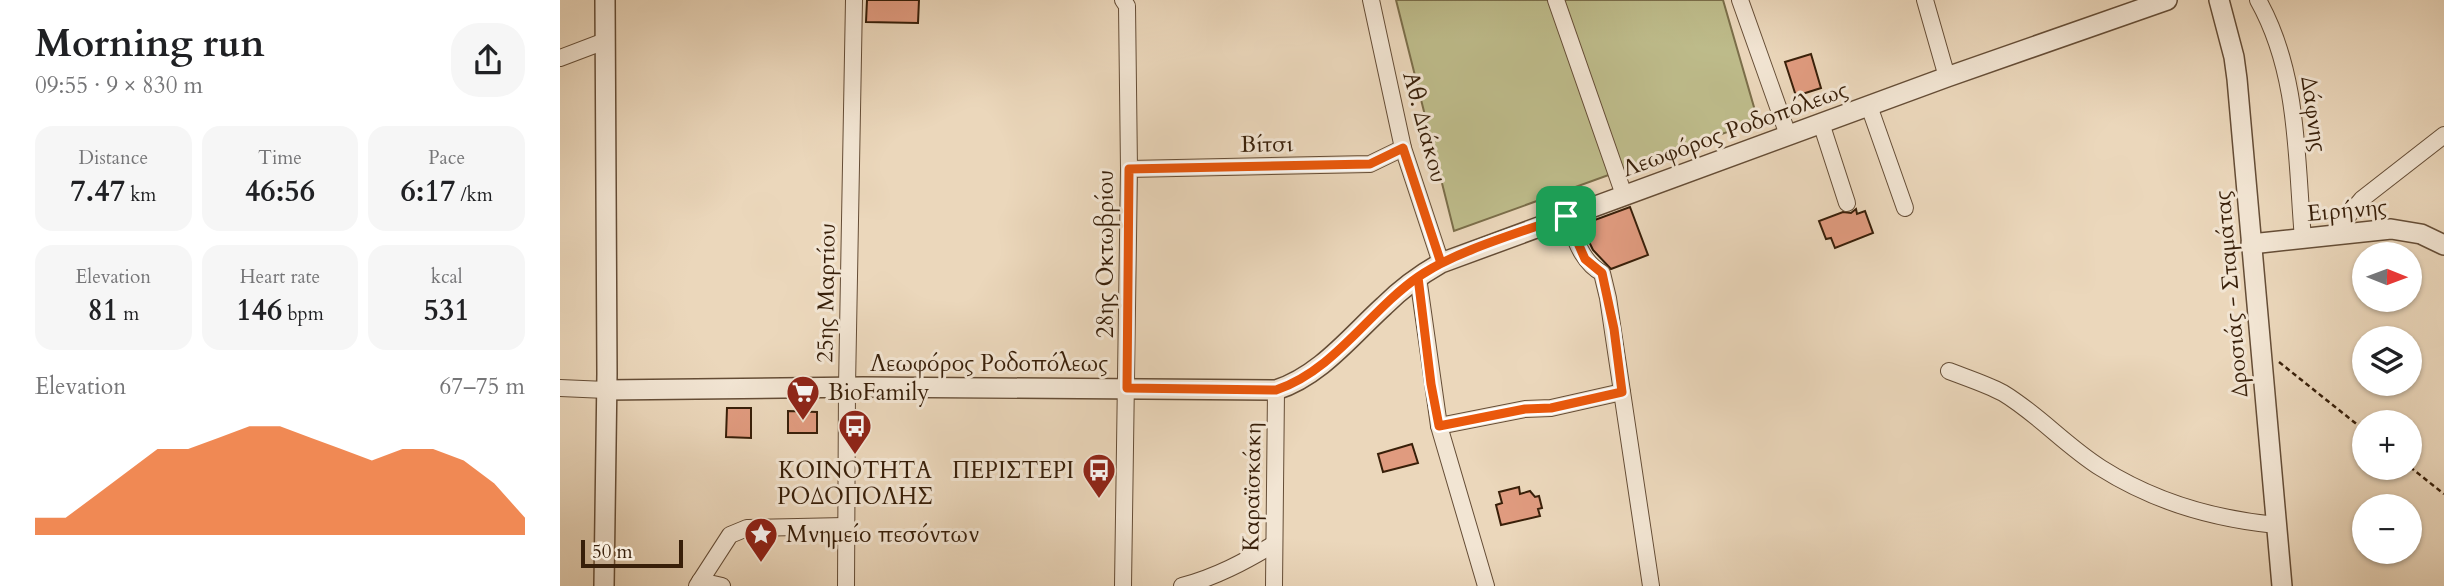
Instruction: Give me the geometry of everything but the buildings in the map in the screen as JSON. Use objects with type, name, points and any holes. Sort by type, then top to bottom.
[{"type":"street","points":[[604,586],[605,0]]},
{"type":"street","name":"25ης Μαρτίου","points":[[846,586],[854,0]]},
{"type":"street","name":"Αθ. Διάκου","points":[[1371,0],[1403,148],[1441,263]]},
{"type":"street","points":[[1556,0],[1624,195]]},
{"type":"street","points":[[1740,0],[1788,135]]},
{"type":"street","points":[[1925,0],[1947,77]]},
{"type":"street","name":"Λεωφόρος Ροδοπόλεως","points":[[560,388],[1276,390],[1311,373],[1418,277],[1441,263],[1947,77],[2167,0]]},
{"type":"street","name":"Δροσιάς - Σταμάτας","points":[[2219,0],[2234,57],[2282,586]]},
{"type":"street","name":"Δάφνης","points":[[2262,1],[2291,92],[2298,150],[2303,239]]},
{"type":"street","name":"28ης Οκτωβρίου","points":[[1123,586],[1129,169],[1125,3]]},
{"type":"street","points":[[560,58],[605,41]]},
{"type":"street","points":[[1869,106],[1905,208]]},
{"type":"street","points":[[1821,123],[1847,203]]},
{"type":"street","points":[[2332,235],[2362,199],[2444,135]]},
{"type":"street","name":"Βίτσι","points":[[1129,169],[1370,164],[1403,148]]},
{"type":"street","points":[[1566,216],[1585,259],[1602,273],[1614,329],[1651,586]]},
{"type":"street","name":"Ειρήνης","points":[[2251,244],[2401,229],[2421,233],[2444,245]]},
{"type":"street","points":[[1418,277],[1439,426],[1486,586]]},
{"type":"street","points":[[1949,371],[2004,394],[2082,455],[2126,481],[2195,510],[2276,525]]},
{"type":"street","name":"Καραϊσκάκη","points":[[1274,586],[1276,390]]},
{"type":"street","points":[[1439,426],[1525,409],[1551,408],[1622,392]]},
{"type":"street","points":[[722,586],[699,584],[730,535],[739,530],[845,526]]},
{"type":"street","points":[[1182,586],[1229,570],[1274,544]]},
{"type":"path","points":[[2260,347],[2352,420]]},
{"type":"path","points":[[2422,477],[2444,494]]},
{"type":"shaded area","points":[[1396,0],[1723,0],[1758,121],[1454,231]]},
{"type":"place","name":"BioFamily","points":[[803,422]]},
{"type":"place","name":"ΚΟΙΝΟΤΗΤΑ ΡΟΔΟΠΟΛΗΣ","points":[[855,456]]},
{"type":"place","name":"ΠΕΡΙΣΤΕΡΙ","points":[[1099,500]]},
{"type":"place","name":"Μνημείο πεσόντων","points":[[761,564]]},
{"type":"route","points":[[1566,216],[1441,263],[1418,277],[1311,373],[1290,385],[1276,390],[1127,388],[1129,169],[1370,164],[1403,148],[1441,263],[1418,277],[1439,426],[1525,409],[1551,408],[1622,392],[1614,329],[1602,273],[1585,259],[1566,216]]}]
